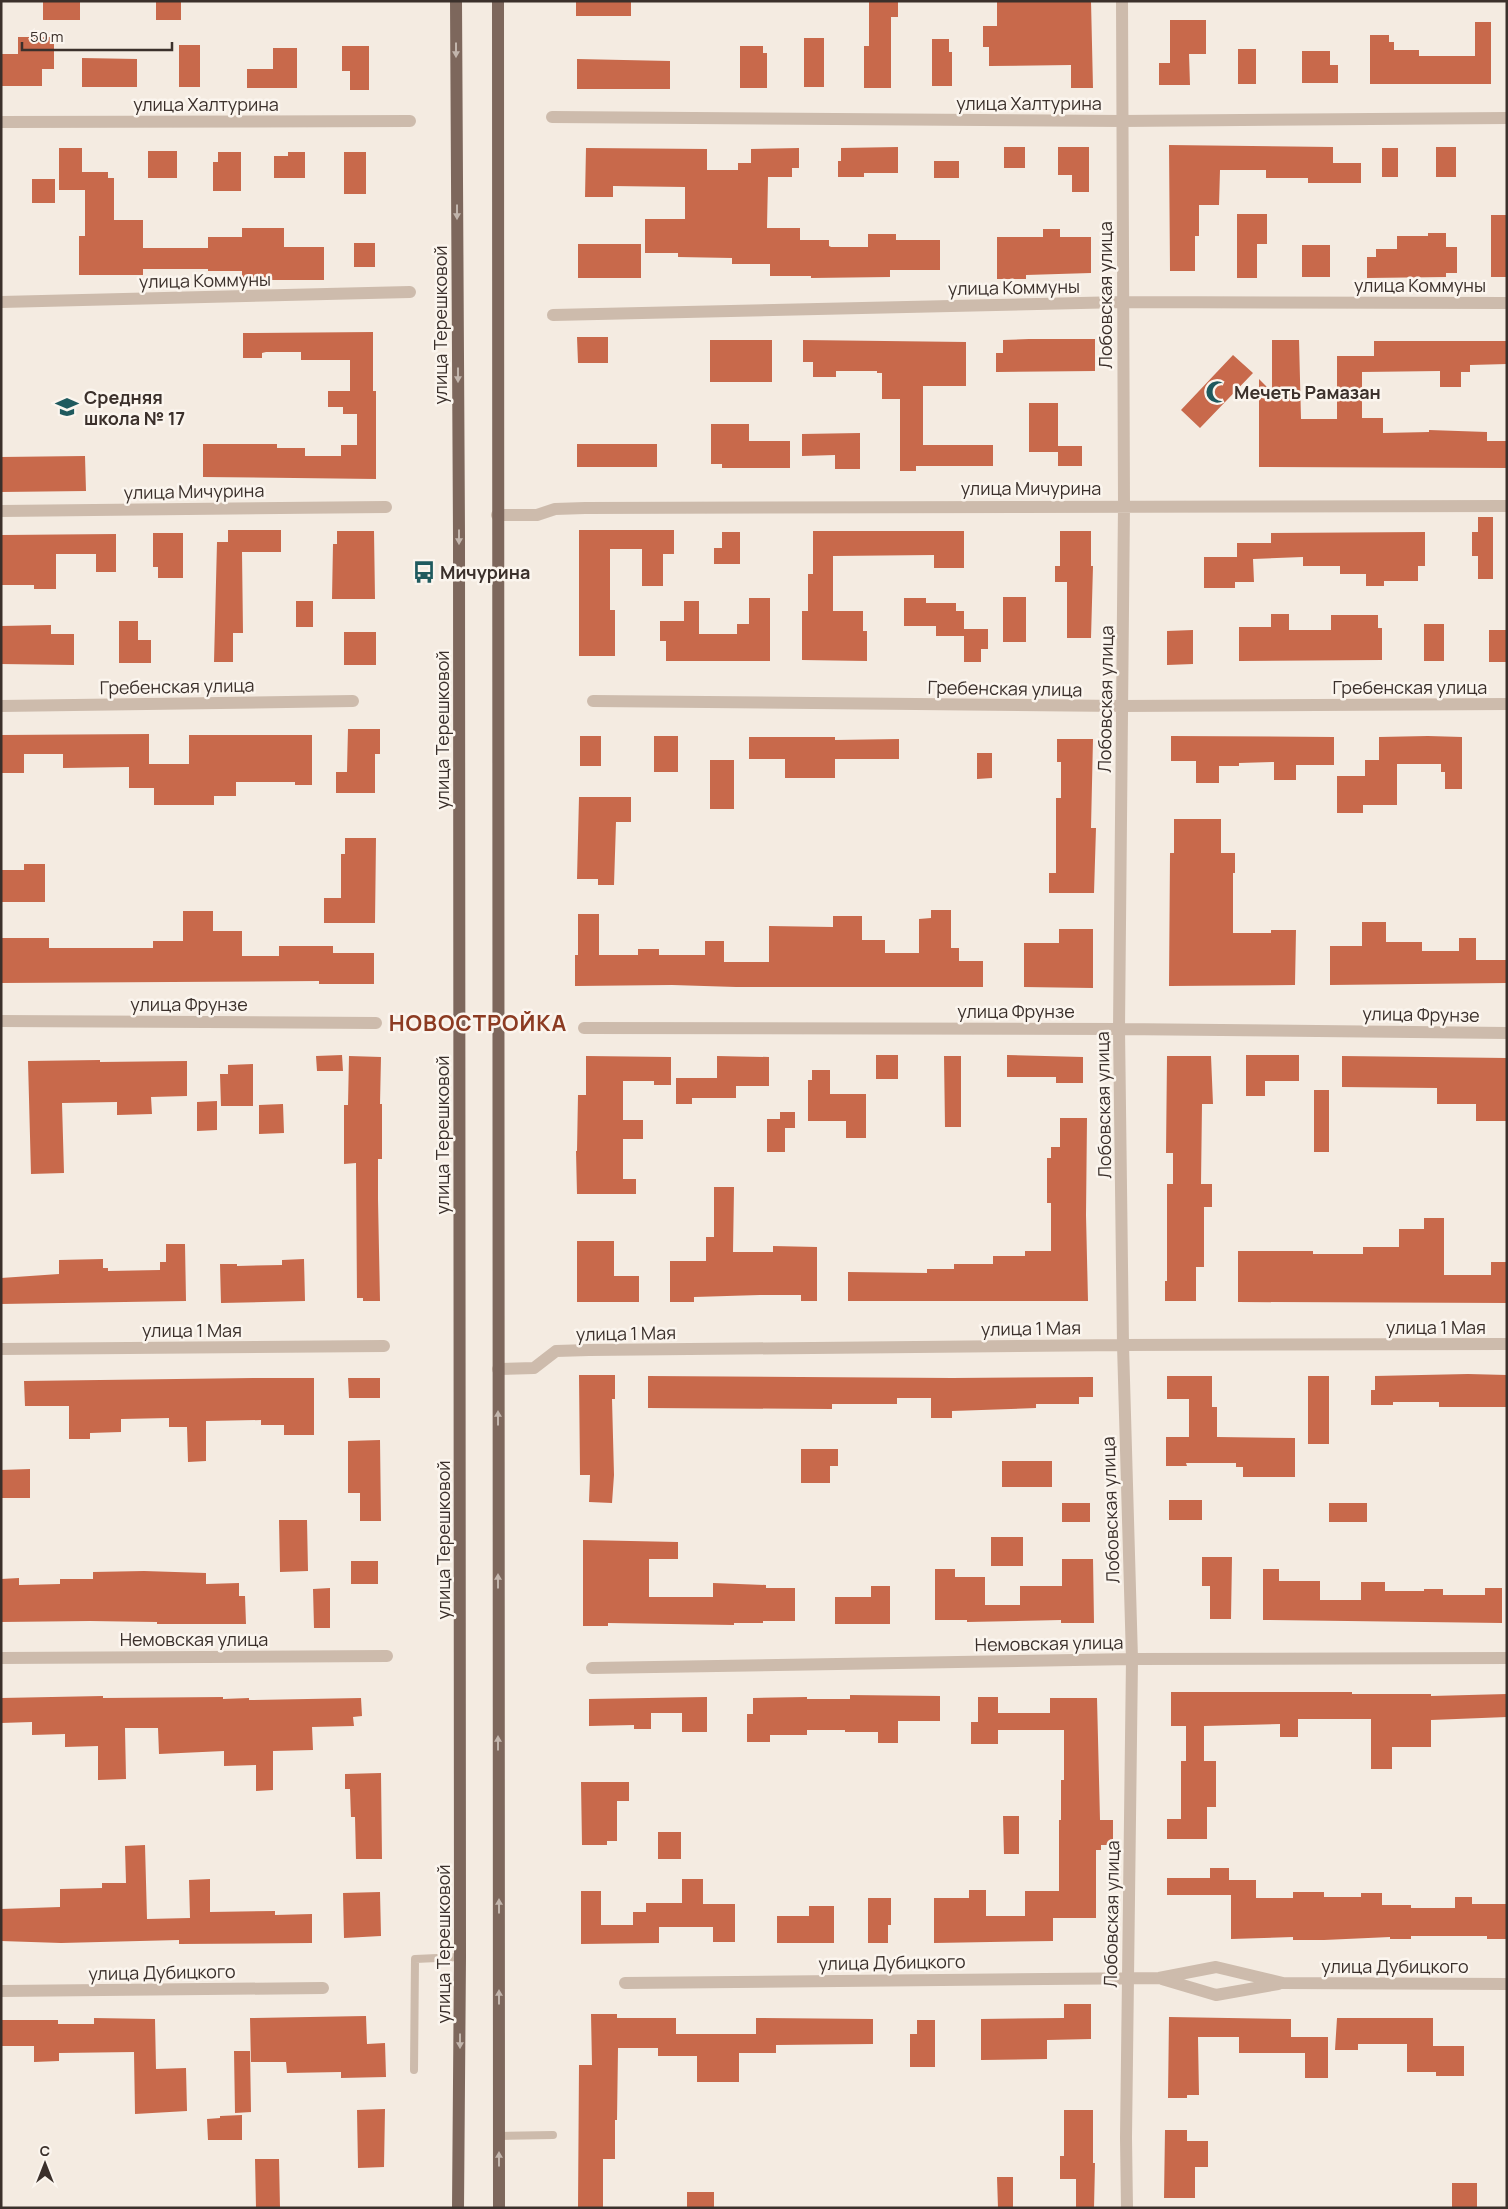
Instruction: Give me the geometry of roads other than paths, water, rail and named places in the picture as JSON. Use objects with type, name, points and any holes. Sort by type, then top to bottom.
[{"type":"main road","name":"улица Терешковой","points":[[456,1],[459,535],[460,1957],[458,2208]]},
{"type":"main road","points":[[498,1],[499,2208]]},
{"type":"street","name":"Лобовская улица","points":[[1122,1],[1124,505],[1120,1029],[1123,1344],[1132,1659],[1126,2138],[1127,2208]]},
{"type":"street","name":"улица Халтурина","points":[[552,117],[1122,121],[1507,118]]},
{"type":"street","name":"улица Халтурина","points":[[1,122],[410,121]]},
{"type":"street","name":"улица Коммуны","points":[[1,302],[410,292]]},
{"type":"street","name":"улица Коммуны","points":[[553,314],[1122,302],[1507,303]]},
{"type":"street","name":"улица Мичурина","points":[[497,515],[537,515],[555,508],[1124,505],[1507,506]]},
{"type":"street","name":"улица Мичурина","points":[[1,511],[386,506]]},
{"type":"street","name":"Гребенская улица","points":[[1,706],[353,701]]},
{"type":"street","name":"Гребенская улица","points":[[593,701],[1122,706],[1507,704]]},
{"type":"street","name":"улица Фрунзе","points":[[1,1021],[376,1023]]},
{"type":"street","name":"улица Фрунзе","points":[[584,1028],[1120,1029],[1507,1033]]},
{"type":"street","name":"улица 1 Мая","points":[[498,1369],[534,1368],[556,1351],[1123,1344],[1507,1344]]},
{"type":"street","name":"улица 1 Мая","points":[[1,1348],[384,1346]]},
{"type":"street","name":"Немовская улица","points":[[1,1658],[386,1656]]},
{"type":"street","name":"Немовская улица","points":[[592,1668],[1132,1659],[1507,1658]]},
{"type":"street","name":"улица Дубицкого","points":[[626,1983],[1159,1978],[1216,1967],[1283,1983]]},
{"type":"street","name":"улица Дубицкого","points":[[1159,1978],[1216,1995],[1283,1983],[1507,1984]]},
{"type":"street","name":"улица Дубицкого","points":[[1,1991],[323,1988]]},
{"type":"lane","points":[[414,2070],[415,1958],[460,1957]]},
{"type":"lane","points":[[498,2136],[553,2135]]},
{"type":"place","name":"Мечеть Рамазан","points":[[1217,392]]},
{"type":"place","name":"Средняя школа № 17","points":[[67,407]]},
{"type":"place","name":"Мичурина","points":[[424,572]]},
{"type":"district","name":"НОВОСТРОЙКА","points":[[478,1023]]}]
